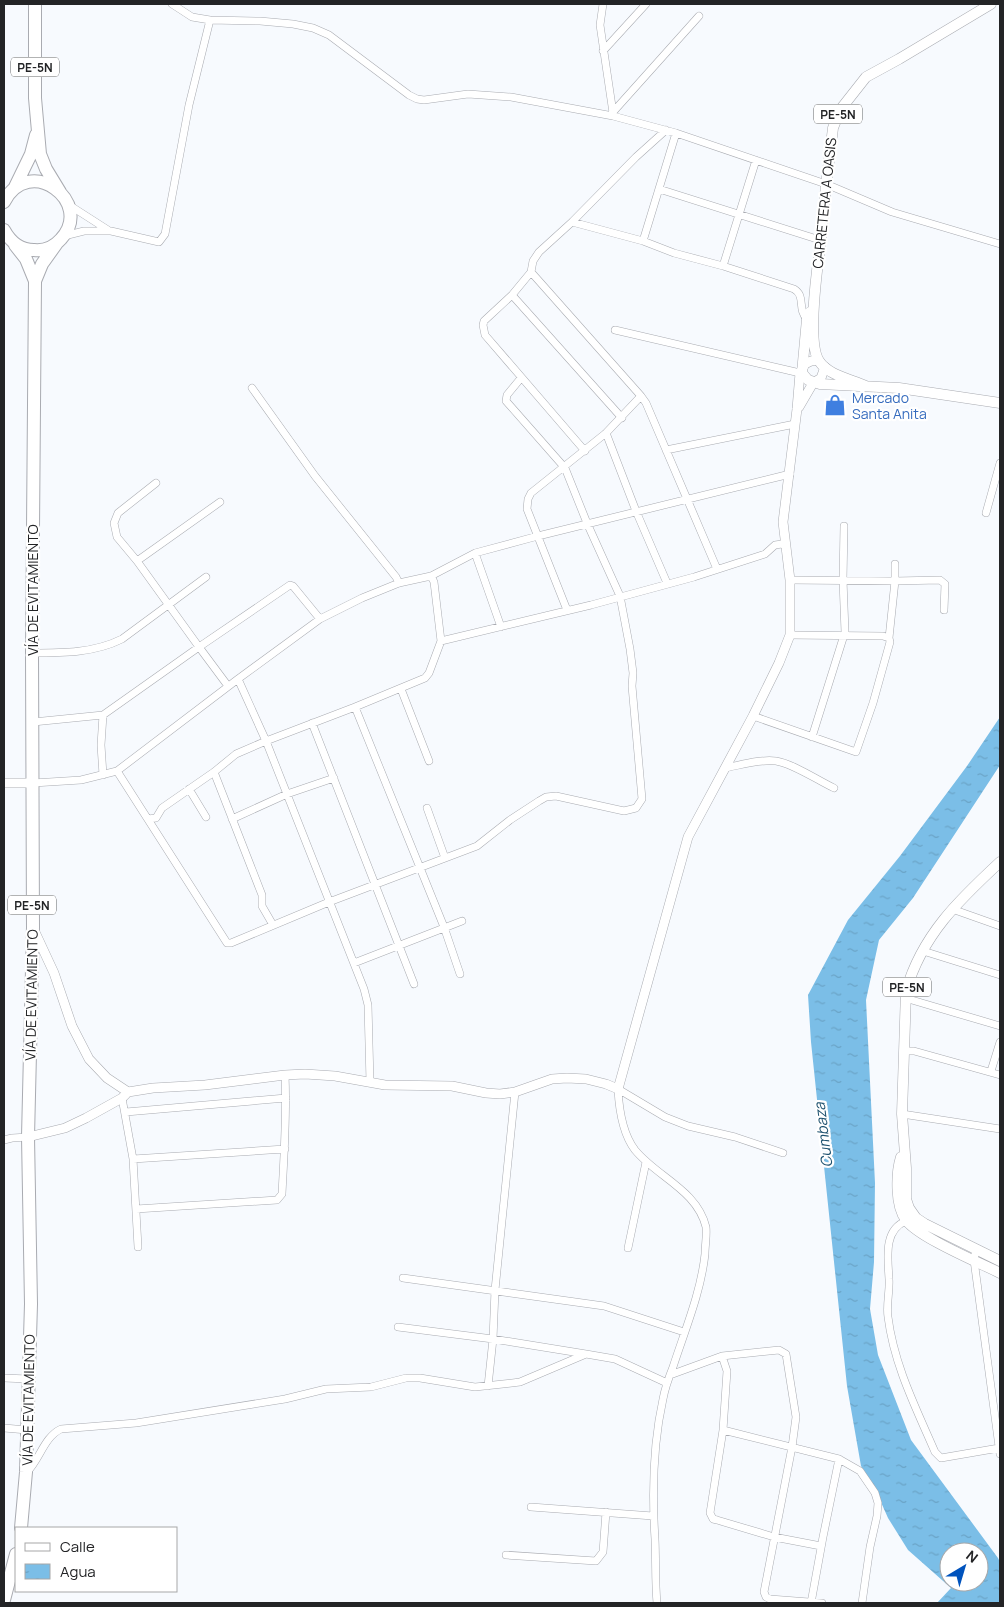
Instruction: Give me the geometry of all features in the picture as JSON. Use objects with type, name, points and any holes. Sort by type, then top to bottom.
[{"type":"highway","name":"PE-5N","points":[[35,4],[35,98],[40,154],[60,192]]},
{"type":"highway","name":"PE-5N","points":[[14,189],[31,154],[38,131]]},
{"type":"highway","points":[[4,202],[14,189],[24,183],[35,181],[47,183],[60,192],[70,211],[69,224],[61,240],[48,248],[36,251],[23,248],[12,242]]},
{"type":"highway","name":"VÍA DE EVITAMIENTO","points":[[4,230],[26,259],[35,281]]},
{"type":"highway","name":"VÍA DE EVITAMIENTO","points":[[21,1527],[26,1472],[31,1304],[28,1137],[32,927],[35,281],[42,264],[61,240]]},
{"type":"highway","points":[[4,1600],[15,1558]]},
{"type":"main road","name":"CARRETERA A OASIS","points":[[822,363],[814,338],[813,304],[826,184],[836,117],[849,96],[866,77],[991,4]]},
{"type":"main road","name":"CARRETERA A OASIS","points":[[801,370],[807,319],[813,304]]},
{"type":"main road","points":[[822,363],[841,376],[866,386]]},
{"type":"main road","points":[[801,370],[804,377],[813,383],[899,388],[1000,403]]},
{"type":"main road","name":"PE-5N","points":[[1000,862],[959,900],[923,951],[912,972],[906,991],[902,1114],[905,1144],[906,1199],[909,1208],[916,1218],[1000,1273]]},
{"type":"main road","name":"PE-5N","points":[[905,1144],[900,1160],[898,1187],[899,1207],[906,1221],[920,1232],[975,1255],[1000,1261]]},
{"type":"street","points":[[172,4],[192,17],[210,20],[260,20],[313,28],[329,35],[417,99],[424,100],[468,94],[511,96],[613,114],[676,132],[826,184],[892,212],[1000,244]]},
{"type":"street","points":[[602,4],[600,25],[613,114]]},
{"type":"street","points":[[603,51],[646,4]]},
{"type":"street","points":[[613,114],[700,16]]},
{"type":"street","points":[[61,240],[84,231],[111,231],[159,242],[163,239],[189,105],[210,20]]},
{"type":"street","points":[[585,451],[483,331],[484,321],[512,295],[531,272],[536,256],[666,130]]},
{"type":"street","points":[[643,241],[676,132]]},
{"type":"street","points":[[723,266],[756,160]]},
{"type":"street","points":[[659,189],[820,240]]},
{"type":"street","points":[[68,204],[88,219],[111,231]]},
{"type":"street","points":[[572,222],[643,241],[674,253],[723,266],[798,292],[802,301],[801,309],[807,319]]},
{"type":"street","points":[[531,272],[641,396],[717,569]]},
{"type":"street","points":[[512,295],[622,418]]},
{"type":"street","points":[[616,330],[801,370]]},
{"type":"street","points":[[657,1603],[653,1516],[657,1435],[667,1383],[697,1294],[703,1269],[706,1227],[695,1205],[684,1192],[663,1173],[646,1162],[634,1148],[626,1134],[618,1089],[688,837],[753,716],[779,664],[790,635],[790,580],[783,522],[801,370],[811,361],[822,363],[821,378],[813,383],[797,409]]},
{"type":"street","points":[[117,770],[225,941],[231,943],[329,902],[477,846],[510,820],[546,797],[556,796],[624,812],[636,808],[642,799],[632,686],[633,673],[620,596],[564,468],[506,401],[507,395],[521,378]]},
{"type":"street","points":[[252,388],[314,476],[396,577],[399,584]]},
{"type":"street","points":[[567,610],[527,508],[528,499],[535,490],[606,433],[641,396]]},
{"type":"street","points":[[666,450],[795,424]]},
{"type":"street","points":[[606,433],[666,583]]},
{"type":"street","points":[[986,513],[1000,463]]},
{"type":"street","points":[[4,783],[81,780],[117,770],[320,619],[362,598],[399,584],[431,576],[475,553],[790,474]]},
{"type":"street","points":[[156,483],[118,513],[114,523],[117,537],[137,561],[228,686]]},
{"type":"street","points":[[137,561],[220,502]]},
{"type":"street","points":[[812,737],[842,636],[845,632],[843,580],[844,526]]},
{"type":"street","points":[[441,641],[694,577],[765,554],[775,545],[782,544],[786,547]]},
{"type":"street","points":[[475,553],[501,627]]},
{"type":"street","points":[[753,716],[856,752],[873,703],[890,642],[895,564]]},
{"type":"street","points":[[148,819],[156,818],[162,808],[188,788],[214,772],[236,754],[312,723],[355,708],[428,676],[441,641],[434,582],[431,576]]},
{"type":"street","points":[[32,653],[69,652],[111,645],[122,639],[206,577]]},
{"type":"street","points":[[790,580],[940,580],[945,584],[944,610]]},
{"type":"street","points":[[33,722],[103,715],[290,585],[293,586],[320,619]]},
{"type":"street","points":[[790,635],[883,636],[889,638]]},
{"type":"street","points":[[238,679],[266,741],[354,963],[368,1005],[370,1082]]},
{"type":"street","points":[[401,689],[429,761]]},
{"type":"street","points":[[355,708],[421,867],[460,974]]},
{"type":"street","points":[[102,775],[103,715]]},
{"type":"street","points":[[312,723],[414,984]]},
{"type":"street","points":[[725,768],[774,761],[784,763],[834,788]]},
{"type":"street","points":[[214,772],[262,895],[262,906],[273,925]]},
{"type":"street","points":[[232,819],[287,794],[334,778]]},
{"type":"street","points":[[188,788],[206,817]]},
{"type":"street","points":[[427,808],[445,858]]},
{"type":"street","points":[[952,909],[1000,926]]},
{"type":"street","points":[[354,963],[462,920]]},
{"type":"street","points":[[32,927],[54,973],[72,1026],[90,1059],[125,1095],[134,1159],[138,1247]]},
{"type":"street","points":[[923,951],[1000,975]]},
{"type":"street","points":[[906,998],[1000,1026]]},
{"type":"street","points":[[991,1072],[1000,1044]]},
{"type":"street","points":[[904,1051],[914,1051],[1000,1075]]},
{"type":"street","points":[[4,1140],[28,1137],[65,1128],[125,1095],[154,1088],[205,1085],[305,1074],[334,1076],[385,1085],[452,1086],[500,1094],[515,1092],[552,1079],[567,1078],[586,1079],[618,1089],[665,1116],[688,1126],[735,1137],[783,1153]]},
{"type":"street","points":[[136,1209],[276,1200],[282,1194],[285,1148],[285,1075]]},
{"type":"street","points":[[488,1386],[493,1339],[495,1290],[515,1092]]},
{"type":"street","points":[[126,1112],[286,1098]]},
{"type":"street","points":[[902,1114],[1000,1129]]},
{"type":"street","points":[[134,1159],[285,1148]]},
{"type":"street","points":[[628,1248],[646,1162]]},
{"type":"street","points":[[906,1221],[893,1231],[887,1252],[890,1291],[888,1314],[894,1348],[907,1386],[935,1452],[941,1458],[1000,1451],[975,1255]]},
{"type":"street","points":[[403,1278],[604,1306],[684,1332]]},
{"type":"street","points":[[398,1328],[493,1339],[615,1359],[667,1383]]},
{"type":"street","points":[[670,1375],[722,1356],[783,1351],[787,1359],[796,1417],[764,1592],[770,1600],[822,1603]]},
{"type":"street","points":[[26,1472],[35,1464],[51,1435],[61,1429],[136,1423],[286,1399],[326,1389],[371,1387],[406,1378],[420,1378],[475,1387],[520,1382],[586,1354]]},
{"type":"street","points":[[722,1356],[726,1371],[723,1430],[710,1513],[711,1517],[774,1537],[821,1546]]},
{"type":"street","points":[[4,1378],[28,1379]]},
{"type":"street","points":[[4,1428],[27,1430]]},
{"type":"street","points":[[723,1430],[839,1459],[860,1471],[875,1493],[878,1504],[862,1603]]},
{"type":"street","points":[[811,1603],[839,1459]]},
{"type":"street","points":[[531,1507],[653,1516]]},
{"type":"street","points":[[506,1555],[596,1561],[603,1552],[606,1512]]},
{"type":"water","name":"Cumbaza","points":[[1000,717],[1000,765],[913,898],[879,940],[866,1000],[875,1183],[874,1262],[870,1309],[878,1355],[911,1440],[986,1542],[939,1542],[939,1577],[908,1550],[888,1518],[876,1491],[861,1466],[847,1386],[811,1042],[808,995],[848,920],[900,856],[967,766]]},
{"type":"water","points":[[989,1546],[1000,1562],[1000,1603],[937,1603],[947,1592],[989,1592]]},
{"type":"place","name":"Mercado Santa Anita","points":[[835,405]]}]
